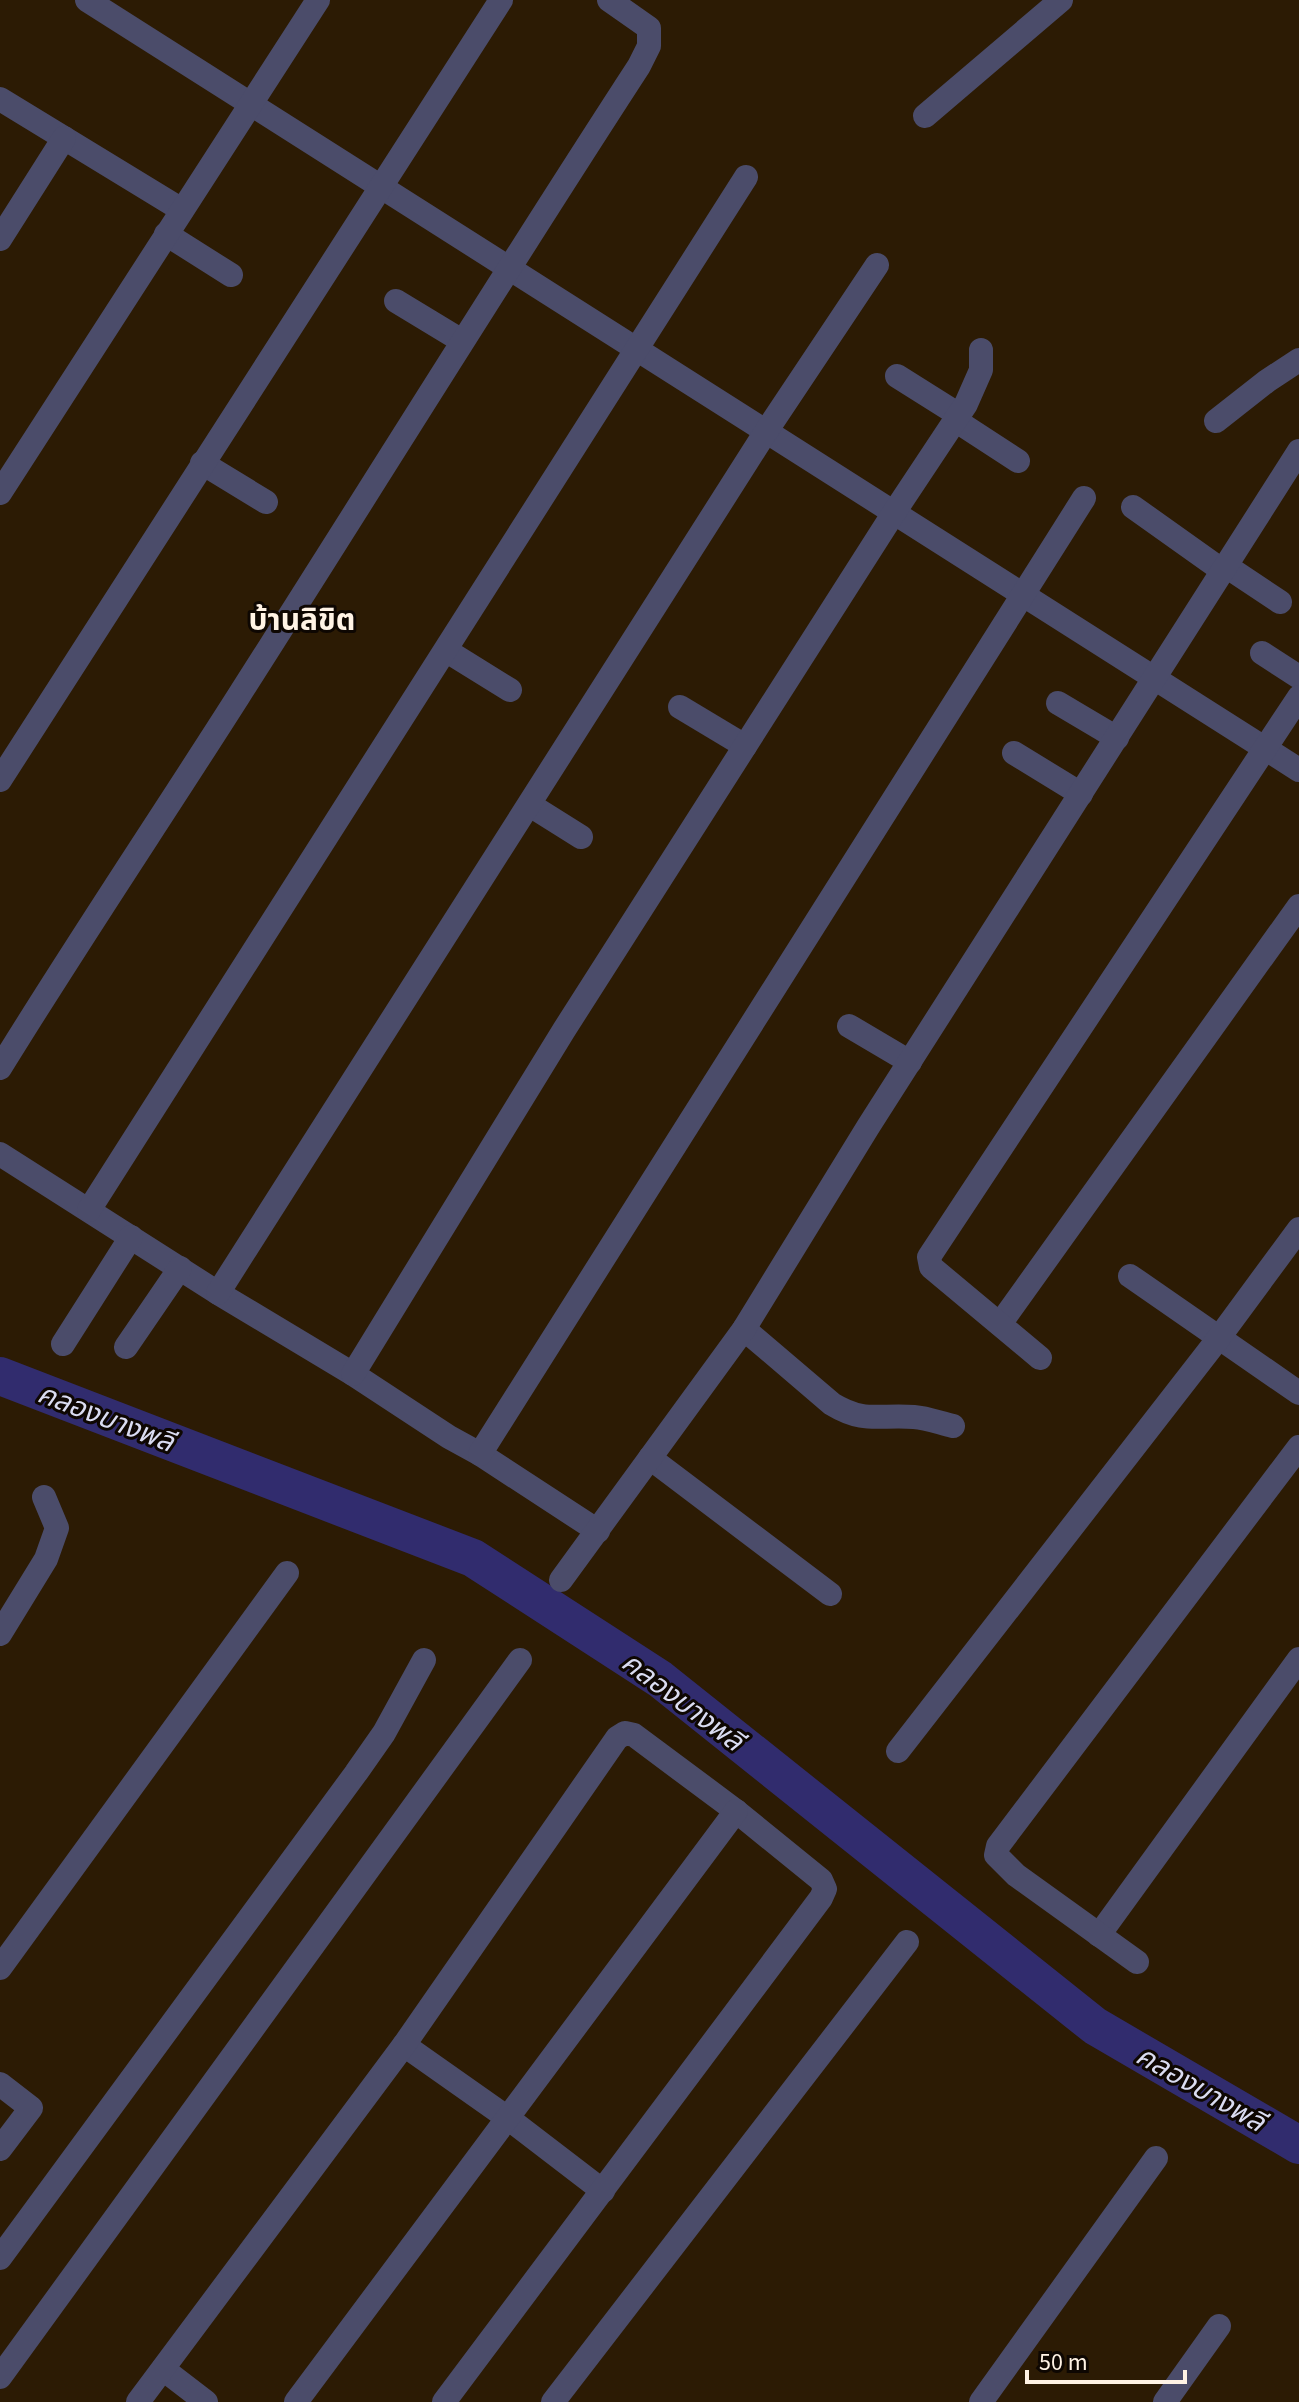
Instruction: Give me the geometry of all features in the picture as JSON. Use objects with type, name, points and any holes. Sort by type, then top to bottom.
[{"type":"street","points":[[87,0],[1299,770]]},
{"type":"street","points":[[0,493],[318,0]]},
{"type":"street","points":[[0,780],[501,0]]},
{"type":"street","points":[[0,1068],[649,46],[649,28],[609,0]]},
{"type":"street","points":[[925,116],[1061,0]]},
{"type":"street","points":[[0,99],[182,210]]},
{"type":"street","points":[[0,239],[64,138]]},
{"type":"street","points":[[89,1210],[746,177]]},
{"type":"street","points":[[166,234],[231,275]]},
{"type":"street","points":[[218,1293],[767,430],[877,265]]},
{"type":"street","points":[[396,301],[462,341]]},
{"type":"street","points":[[353,1374],[564,1030],[957,418],[981,370],[981,350]]},
{"type":"street","points":[[1216,421],[1299,360]]},
{"type":"street","points":[[897,376],[1018,461]]},
{"type":"street","points":[[561,1580],[744,1329],[1299,451]]},
{"type":"street","points":[[202,463],[266,502]]},
{"type":"street","points":[[480,1454],[1084,498]]},
{"type":"street","points":[[1133,507],[1280,602]]},
{"type":"street","points":[[447,651],[510,690]]},
{"type":"street","points":[[1262,653],[1299,677]]},
{"type":"street","points":[[1040,1358],[931,1267],[929,1257],[1299,697]]},
{"type":"street","points":[[1058,703],[1117,738]]},
{"type":"street","points":[[680,707],[745,746]]},
{"type":"street","points":[[1014,753],[1081,794]]},
{"type":"street","points":[[530,805],[581,837]]},
{"type":"street","points":[[1000,1324],[1299,906]]},
{"type":"street","points":[[849,1026],[910,1062]]},
{"type":"street","points":[[0,1154],[598,1531]]},
{"type":"street","points":[[898,1751],[1218,1339],[1299,1229]]},
{"type":"street","points":[[63,1344],[131,1237]]},
{"type":"street","points":[[126,1347],[180,1268]]},
{"type":"street","points":[[1130,1276],[1218,1339],[1297,1387]]},
{"type":"street","points":[[744,1329],[848,1414],[859,1417],[916,1417],[953,1426]]},
{"type":"street","points":[[1137,1962],[1016,1875],[996,1855],[998,1846],[1299,1447]]},
{"type":"street","points":[[650,1458],[830,1594]]},
{"type":"street","points":[[0,1634],[46,1559],[57,1528],[44,1497]]},
{"type":"street","points":[[0,1968],[287,1573]]},
{"type":"street","points":[[1099,1935],[1299,1659]]},
{"type":"street","points":[[0,2258],[356,1773],[384,1733],[424,1660]]},
{"type":"street","points":[[0,2377],[520,1660]]},
{"type":"street","points":[[138,2402],[404,2045],[617,1738],[625,1733],[634,1735],[736,1811],[821,1880],[825,1889],[444,2402]]},
{"type":"street","points":[[296,2402],[736,1811]]},
{"type":"street","points":[[553,2402],[907,1942]]},
{"type":"street","points":[[404,2045],[509,2119],[603,2191]]},
{"type":"street","points":[[0,2084],[31,2108],[0,2149]]},
{"type":"street","points":[[981,2402],[1156,2158]]},
{"type":"street","points":[[1165,2402],[1219,2326]]},
{"type":"street","points":[[163,2369],[206,2402]]},
{"type":"waterway","name":"คลองบางพลี","points":[[0,1376],[473,1558],[660,1679],[1095,2026],[1299,2145]]},
{"type":"district","name":"บ้านลิขิต","points":[[302,620]]}]
